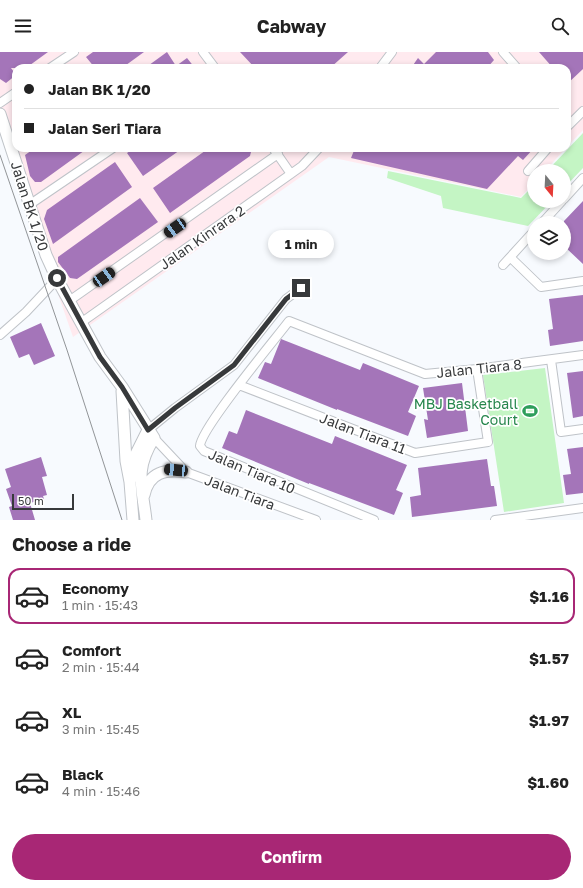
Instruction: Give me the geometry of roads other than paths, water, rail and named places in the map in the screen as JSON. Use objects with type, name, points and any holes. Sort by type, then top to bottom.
[{"type":"street","points":[[56,64],[74,52]]},
{"type":"street","points":[[203,52],[212,64]]},
{"type":"street","points":[[383,64],[392,52]]},
{"type":"street","points":[[504,52],[514,64]]},
{"type":"street","points":[[0,103],[12,95]]},
{"type":"street","points":[[571,121],[583,112]]},
{"type":"street","name":"Jalan BK 1/20","points":[[0,114],[12,152]]},
{"type":"street","name":"Jalan BK 1/20","points":[[12,152],[46,254],[57,278],[100,357],[122,387],[151,434]]},
{"type":"street","points":[[29,205],[107,152]]},
{"type":"street","points":[[69,301],[274,152]]},
{"type":"street","points":[[276,152],[291,174]]},
{"type":"street","name":"Jalan Kinrara 2","points":[[82,322],[302,166],[315,152]]},
{"type":"street","points":[[534,164],[545,152]]},
{"type":"street","points":[[571,191],[583,178]]},
{"type":"street","points":[[548,216],[556,208]]},
{"type":"street","points":[[503,265],[527,239]]},
{"type":"street","points":[[511,258],[541,287],[583,281]]},
{"type":"street","points":[[0,336],[26,312],[57,278]]},
{"type":"street","points":[[130,482],[134,458],[151,434],[175,408],[234,365],[286,299],[301,288]]},
{"type":"street","name":"Jalan Tiara 8","points":[[239,385],[289,321],[425,374],[477,369],[583,355]]},
{"type":"street","points":[[551,360],[561,432],[583,429]]},
{"type":"street","name":"Jalan Tiara 11","points":[[239,385],[415,453],[488,442],[477,369]]},
{"type":"street","name":"Jalan Tiara 10","points":[[239,385],[200,440],[200,446],[204,451],[374,520]]},
{"type":"street","points":[[122,387],[126,461],[134,520]]},
{"type":"street","points":[[146,520],[140,466],[151,434]]},
{"type":"street","name":"Jalan Tiara","points":[[151,434],[186,472],[316,520]]},
{"type":"street","points":[[143,499],[146,483],[155,476],[168,470],[186,472]]},
{"type":"street","points":[[495,520],[552,516],[583,508]]},
{"type":"tram line","points":[[0,155],[67,350],[122,520]]},
{"type":"place","name":"MBJ Basketball Court","points":[[530,411]]}]
